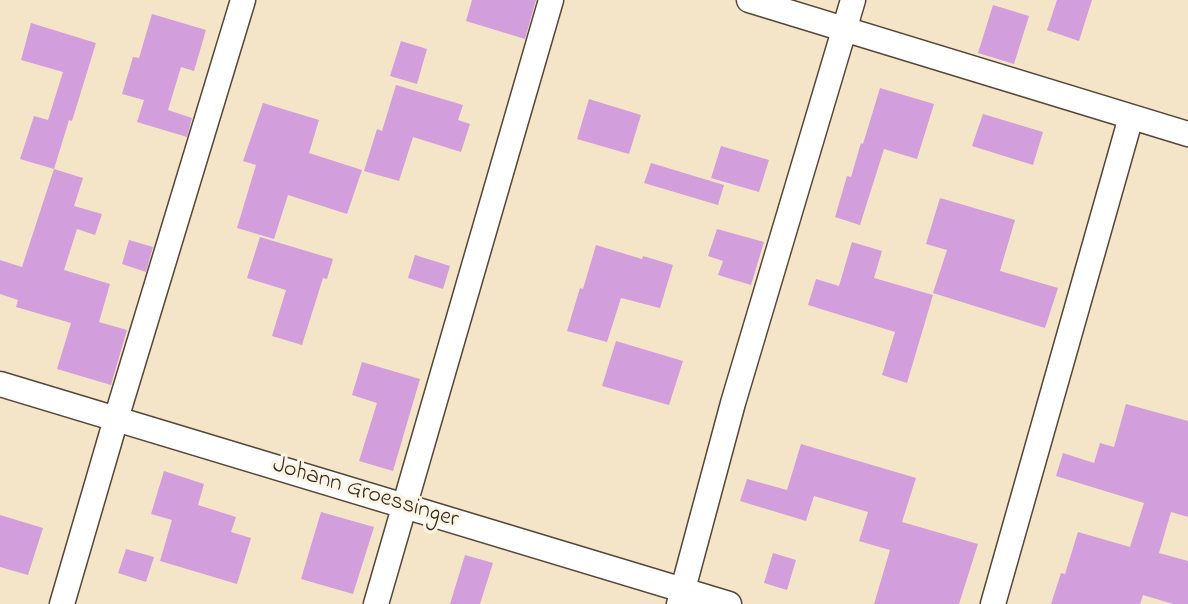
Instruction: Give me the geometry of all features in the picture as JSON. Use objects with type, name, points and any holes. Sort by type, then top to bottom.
[{"type":"street","points":[[62,604],[243,0]]},
{"type":"street","points":[[376,604],[551,0]]},
{"type":"street","points":[[749,0],[1188,134]]},
{"type":"street","points":[[682,597],[733,403],[853,0]]},
{"type":"street","points":[[993,604],[1131,117]]},
{"type":"street","name":"Johann Groessinger","points":[[0,384],[405,506],[682,597],[729,604]]},
{"type":"building","points":[[472,0],[536,0],[525,39],[466,21]]},
{"type":"building","points":[[1057,0],[1092,0],[1079,41],[1047,30]]},
{"type":"building","points":[[993,5],[1029,16],[1014,64],[978,53]]},
{"type":"building","points":[[152,14],[206,30],[194,71],[181,67],[168,110],[192,118],[187,137],[137,122],[144,100],[122,94],[133,57],[139,58]]},
{"type":"building","points":[[31,23],[96,43],[72,121],[69,120],[54,169],[20,159],[34,116],[48,120],[63,72],[21,60]]},
{"type":"building","points":[[401,41],[427,49],[417,84],[390,76]]},
{"type":"building","points":[[396,85],[463,105],[458,120],[470,124],[461,152],[413,137],[399,181],[364,171],[377,129],[382,131]]},
{"type":"building","points":[[880,88],[934,104],[917,159],[884,149],[860,225],[835,217],[847,176],[851,177],[861,143],[863,144]]},
{"type":"building","points":[[589,99],[641,115],[629,154],[577,139]]},
{"type":"building","points":[[263,103],[319,120],[309,153],[362,170],[347,214],[288,195],[274,239],[237,228],[256,165],[243,161]]},
{"type":"building","points":[[983,114],[1043,132],[1033,165],[972,146]]},
{"type":"building","points":[[721,146],[769,160],[759,192],[711,178]]},
{"type":"building","points":[[651,163],[724,185],[718,205],[644,183]]},
{"type":"building","points":[[54,169],[83,178],[74,206],[102,214],[95,235],[77,229],[64,270],[110,284],[99,322],[127,330],[111,385],[57,369],[71,323],[16,307],[18,300],[0,294],[0,260],[22,267]]},
{"type":"building","points":[[940,198],[1015,220],[1000,271],[1058,288],[1045,328],[933,293],[947,250],[926,244]]},
{"type":"building","points":[[717,229],[764,242],[751,285],[718,275],[723,261],[708,256]]},
{"type":"building","points":[[260,237],[333,259],[327,279],[323,278],[302,345],[272,336],[286,290],[247,278]]},
{"type":"building","points":[[129,240],[153,247],[146,272],[122,264]]},
{"type":"building","points":[[852,242],[882,251],[874,278],[933,295],[907,383],[882,375],[895,332],[808,305],[816,279],[839,286]]},
{"type":"building","points":[[596,245],[642,259],[643,256],[673,265],[660,308],[621,298],[607,342],[567,331]]},
{"type":"building","points":[[415,255],[450,266],[443,289],[408,278]]},
{"type":"building","points":[[616,341],[683,361],[669,405],[602,386]]},
{"type":"building","points":[[362,362],[420,379],[393,471],[359,461],[377,403],[352,395]]},
{"type":"building","points":[[1126,404],[1188,421],[1188,517],[1171,512],[1159,553],[1188,561],[1188,604],[1173,604],[1143,595],[1140,604],[1051,604],[1061,573],[1065,574],[1078,532],[1130,547],[1144,503],[1056,476],[1063,453],[1094,463],[1100,443],[1114,447]]},
{"type":"building","points":[[801,444],[916,478],[902,522],[978,544],[959,604],[874,604],[890,550],[859,541],[868,512],[814,496],[806,521],[740,501],[747,479],[787,490]]},
{"type":"building","points":[[164,471],[204,484],[198,505],[236,517],[231,532],[251,538],[237,584],[160,561],[172,520],[151,514]]},
{"type":"building","points":[[321,512],[374,527],[353,594],[301,579]]},
{"type":"building","points":[[0,515],[43,528],[28,575],[0,567]]},
{"type":"building","points":[[126,549],[154,557],[146,582],[118,573]]},
{"type":"building","points":[[773,553],[796,560],[787,590],[764,583]]},
{"type":"building","points":[[465,555],[493,563],[480,604],[450,604]]}]
